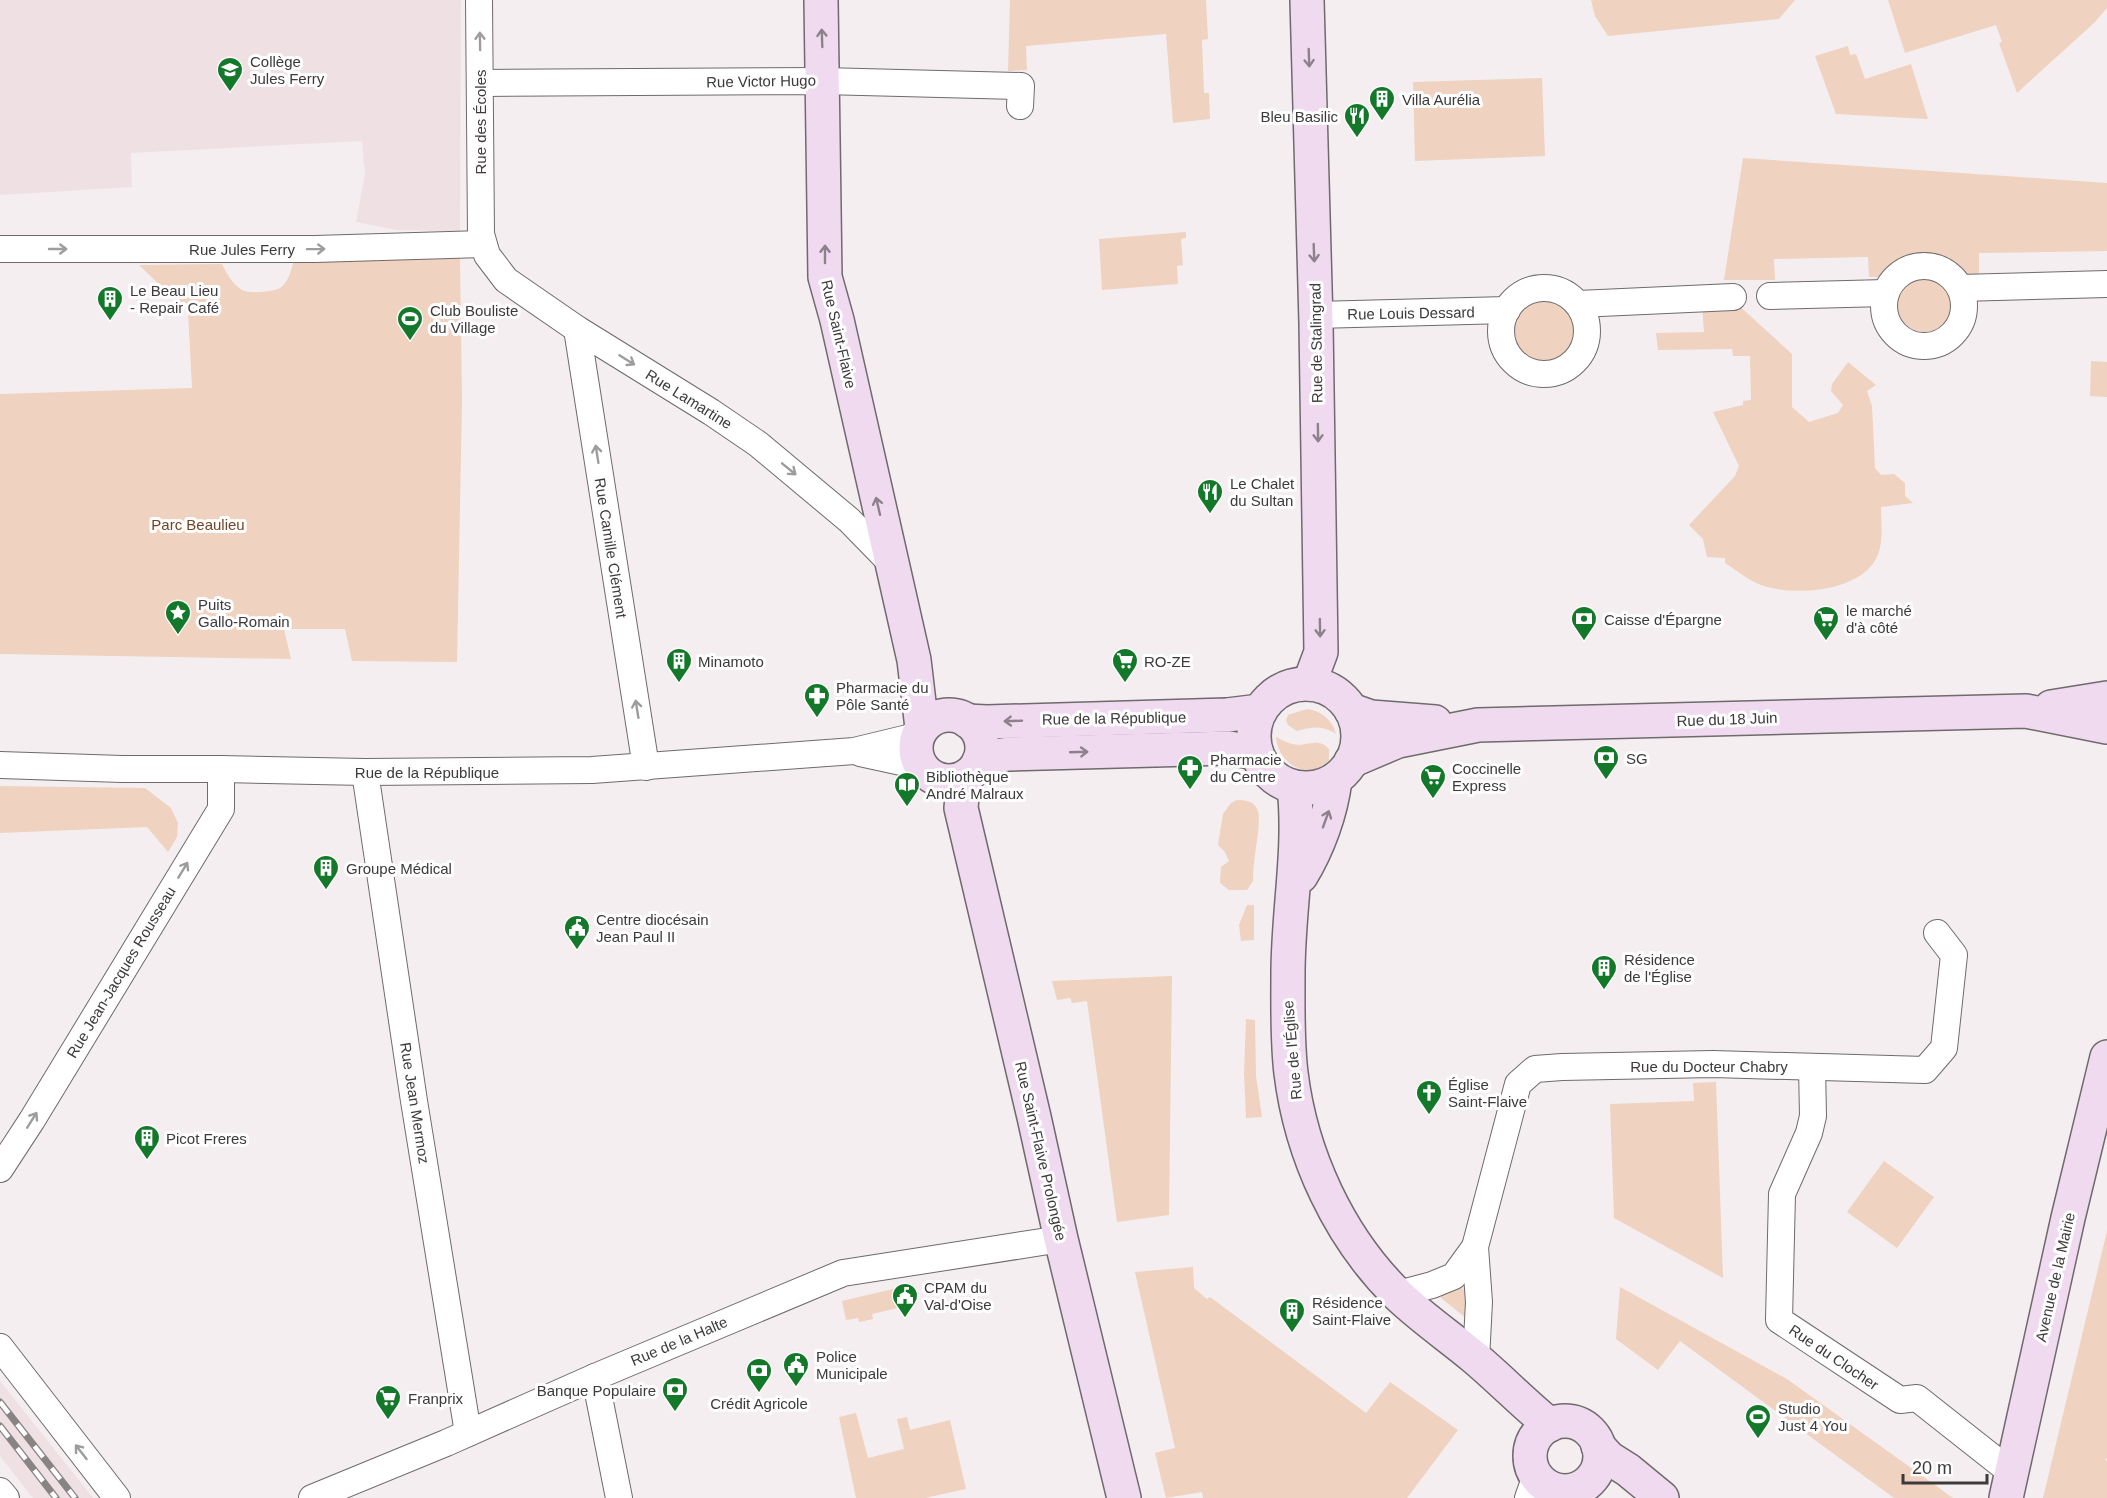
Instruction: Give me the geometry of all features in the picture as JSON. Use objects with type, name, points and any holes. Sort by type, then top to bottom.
[{"type":"street","name":"Rue des Écoles","points":[[480,0],[480,164],[483,244]]},
{"type":"street","name":"Rue Saint-Flaive","points":[[821,0],[825,277],[837,320],[914,660],[934,696],[940,724]]},
{"type":"street","name":"Rue de Stalingrad","points":[[1307,0],[1316,315],[1320,652],[1309,684]]},
{"type":"street","name":"Rue Victor Hugo","points":[[481,83],[823,81],[1021,86],[1020,106]]},
{"type":"street","name":"Rue Lamartine","points":[[483,244],[492,263],[506,280],[577,329],[711,412],[758,444],[849,519],[891,563]]},
{"type":"street","name":"Rue Jules Ferry","points":[[0,249],[210,250],[483,244]]},
{"type":"street","points":[[1934,267],[1945,272],[1960,288],[1964,299],[1961,322],[1955,332],[1936,344],[1924,346],[1903,340],[1895,333],[1885,315],[1884,303],[1892,282],[1911,268],[1934,267]]},
{"type":"street","points":[[1960,288],[2107,284]]},
{"type":"street","points":[[1547,288],[1564,293],[1578,304],[1585,316],[1588,328],[1584,347],[1573,363],[1550,374],[1525,369],[1514,362],[1506,351],[1502,331],[1507,310],[1514,300],[1535,289],[1547,288]]},
{"type":"street","points":[[1770,296],[1887,293]]},
{"type":"street","points":[[1578,304],[1733,297]]},
{"type":"street","name":"Rue Louis Dessard","points":[[1316,315],[1507,310]]},
{"type":"street","name":"Rue Camille Clément","points":[[577,329],[646,767]]},
{"type":"street","points":[[1309,684],[1328,689],[1344,701],[1351,710],[1358,735],[1356,749],[1343,771],[1322,786],[1294,787],[1274,777],[1263,766],[1256,753],[1254,732],[1260,711],[1267,702],[1286,688],[1309,684]]},
{"type":"street","points":[[2025,711],[2107,698]]},
{"type":"street","points":[[1351,710],[1371,717],[1394,720],[1478,725]]},
{"type":"street","name":"Rue de la République","points":[[0,765],[365,772],[556,771],[646,767],[854,751],[908,738],[940,724],[1227,716],[1260,711]]},
{"type":"street","name":"Rue du 18 Juin","points":[[1343,771],[1398,741],[1478,725],[2025,711],[2107,727]]},
{"type":"street","points":[[969,780],[982,746],[978,731],[940,724],[916,740],[916,756],[930,775],[952,781],[969,780],[994,756],[1009,754],[1229,748],[1256,753]]},
{"type":"street","name":"Rue de la République","points":[[854,751],[906,763],[930,775]]},
{"type":"street","name":"Rue Jean-Jacques Rousseau","points":[[0,1168],[32,1120],[220,809],[221,769]]},
{"type":"street","name":"Rue de l'Église","points":[[1293,891],[1306,868],[1343,771]]},
{"type":"street","name":"Rue Jean Mermoz","points":[[365,772],[416,1113],[468,1433]]},
{"type":"street","name":"Rue Saint-Flaive Prolongée","points":[[969,780],[999,973],[1124,1498]]},
{"type":"street","name":"Rue de l'Église","points":[[1294,787],[1296,807],[1288,969],[1291,1072],[1301,1124],[1318,1172],[1339,1219],[1367,1258],[1398,1294],[1476,1359],[1534,1449]]},
{"type":"street","name":"Rue du Docteur Chabry","points":[[1476,1359],[1479,1302],[1475,1247],[1518,1084],[1535,1069],[1713,1064],[1925,1070],[1944,1048],[1954,955],[1937,933]]},
{"type":"street","name":"Avenue de la Mairie","points":[[2009,1485],[2068,1218],[2107,1057]]},
{"type":"street","name":"Rue du Clocher","points":[[1812,1067],[1813,1116],[1809,1133],[1782,1194],[1779,1320],[1900,1400],[1917,1398],[2009,1485]]},
{"type":"street","name":"Rue de la Halte","points":[[312,1498],[843,1273],[1061,1239]]},
{"type":"street","name":"Rue du Docteur Chabry","points":[[1398,1294],[1432,1285],[1454,1276],[1475,1247]]},
{"type":"street","points":[[0,1347],[117,1498]]},
{"type":"street","points":[[595,1377],[620,1498]]},
{"type":"street","points":[[1568,1422],[1578,1424],[1587,1429],[1609,1458],[1655,1492],[1554,1490],[1538,1479],[1534,1449],[1568,1422]]},
{"type":"street","points":[[1571,1490],[1598,1466],[1600,1456],[1598,1446]]},
{"type":"street","points":[[0,1491],[6,1498]]},
{"type":"shaded area","name":"Collège Jules Ferry","points":[[0,0],[461,0],[460,231],[397,230],[356,222],[365,174],[362,141],[131,153],[132,187],[0,195]]},
{"type":"shaded area","points":[[0,1381],[93,1498],[33,1498],[0,1456]]},
{"type":"green space","points":[[1010,0],[1206,0],[1208,39],[1202,40],[1204,93],[1209,93],[1210,119],[1173,123],[1166,34],[1026,46],[1027,70],[1008,71]]},
{"type":"green space","points":[[1591,0],[1795,0],[1779,19],[1608,36],[1595,16]]},
{"type":"green space","points":[[1888,0],[2107,0],[2107,8],[2094,23],[2017,93],[1999,43],[2002,42],[1996,25],[1905,53]]},
{"type":"green space","points":[[1848,46],[1850,55],[1856,54],[1865,79],[1911,64],[1928,119],[1836,114],[1815,56]]},
{"type":"green space","points":[[1542,78],[1545,156],[1415,161],[1413,82]]},
{"type":"green space","points":[[1743,158],[2107,183],[2107,251],[1979,253],[1979,274],[1960,275],[1951,267],[1932,258],[1912,258],[1893,268],[1885,277],[1869,277],[1868,257],[1774,259],[1775,280],[1724,280]]},
{"type":"green space","points":[[1186,232],[1186,238],[1181,239],[1183,265],[1177,266],[1178,284],[1102,290],[1099,239]]},
{"type":"green space","name":"Parc Beaulieu","points":[[460,258],[462,401],[457,662],[352,661],[345,629],[284,629],[291,659],[0,654],[0,394],[192,388],[188,312],[139,265],[222,264],[238,288],[255,292],[272,291],[283,286],[293,263]]},
{"type":"green space","points":[[1924,276],[1935,278],[1944,284],[1950,293],[1952,304],[1950,315],[1944,324],[1935,330],[1924,332],[1913,330],[1904,324],[1898,315],[1896,304],[1898,293],[1904,284],[1913,278]]},
{"type":"green space","points":[[1545,299],[1557,302],[1568,309],[1575,320],[1578,332],[1575,344],[1568,355],[1557,362],[1545,365],[1533,362],[1522,355],[1515,344],[1512,332],[1515,320],[1522,309],[1533,302]]},
{"type":"green space","points":[[1735,302],[1792,354],[1792,407],[1809,422],[1838,413],[1843,405],[1831,391],[1832,384],[1848,362],[1876,385],[1867,391],[1872,406],[1875,468],[1881,475],[1894,474],[1905,483],[1905,496],[1913,503],[1881,507],[1881,543],[1874,562],[1863,574],[1848,582],[1831,587],[1795,591],[1764,586],[1748,579],[1725,563],[1725,558],[1707,557],[1703,539],[1689,525],[1735,476],[1739,466],[1713,412],[1743,405],[1743,401],[1751,400],[1750,356],[1733,356],[1732,349],[1658,350],[1656,333],[1704,332],[1702,305]]},
{"type":"green space","points":[[2091,361],[2107,362],[2107,397],[2090,396]]},
{"type":"green space","points":[[1307,709],[1326,717],[1336,734],[1317,728],[1297,731],[1288,725],[1286,720],[1288,715]]},
{"type":"green space","points":[[1276,737],[1297,745],[1322,744],[1329,749],[1329,760],[1312,769],[1304,770],[1295,767],[1282,755]]},
{"type":"green space","points":[[0,786],[145,788],[171,808],[178,823],[177,837],[168,852],[147,827],[0,833]]},
{"type":"green space","points":[[1237,800],[1251,802],[1259,814],[1253,881],[1247,890],[1229,890],[1220,883],[1221,867],[1229,861],[1225,852],[1218,845],[1223,814],[1231,803]]},
{"type":"green space","points":[[1247,905],[1254,905],[1254,940],[1241,941],[1239,925]]},
{"type":"green space","points":[[1172,976],[1169,1215],[1117,1222],[1087,1001],[1072,1003],[1070,998],[1057,1000],[1052,981]]},
{"type":"green space","points":[[1246,1019],[1255,1020],[1256,1076],[1262,1117],[1246,1118],[1244,1073]]},
{"type":"green space","points":[[1716,1082],[1723,1278],[1614,1218],[1610,1104],[1694,1101],[1693,1083]]},
{"type":"green space","points":[[1884,1161],[1934,1197],[1897,1248],[1847,1212]]},
{"type":"green space","points":[[2107,1231],[2107,1458],[2105,1460],[2107,1461],[2107,1498],[2043,1498]]},
{"type":"green space","points":[[1193,1267],[1194,1288],[1207,1299],[1210,1297],[1366,1413],[1390,1382],[1458,1430],[1407,1498],[1203,1498],[1202,1492],[1166,1498],[1155,1453],[1175,1448],[1135,1272]]},
{"type":"green space","points":[[1459,1286],[1466,1291],[1466,1318],[1441,1298],[1442,1293]]},
{"type":"green space","points":[[1620,1287],[1787,1379],[1953,1498],[1894,1498],[1680,1341],[1658,1370],[1616,1339]]},
{"type":"green space","points":[[893,1289],[898,1308],[872,1314],[873,1319],[859,1322],[858,1318],[846,1320],[842,1301]]},
{"type":"green space","points":[[856,1413],[868,1458],[904,1449],[897,1419],[907,1417],[910,1430],[950,1420],[966,1489],[925,1498],[856,1498],[839,1417]]},
{"type":"railway","points":[[0,1402],[75,1498]]},
{"type":"railway","points":[[0,1426],[56,1498]]},
{"type":"place","name":"Collège Jules Ferry","points":[[230,93]]},
{"type":"place","name":"Villa Aurélia","points":[[1382,122]]},
{"type":"place","name":"Bleu Basilic","points":[[1357,139]]},
{"type":"place","name":"Le Beau Lieu - Repair Café","points":[[110,322]]},
{"type":"place","name":"Club Bouliste du Village","points":[[410,342]]},
{"type":"place","name":"Le Chalet du Sultan","points":[[1210,515]]},
{"type":"place","name":"Puits Gallo-Romain","points":[[178,636]]},
{"type":"place","name":"Caisse d'Épargne","points":[[1584,642]]},
{"type":"place","name":"le marché d'à côté","points":[[1826,642]]},
{"type":"place","name":"Minamoto","points":[[679,684]]},
{"type":"place","name":"RO-ZE","points":[[1125,684]]},
{"type":"place","name":"Pharmacie du Pôle Santé","points":[[817,719]]},
{"type":"place","name":"SG","points":[[1606,781]]},
{"type":"place","name":"Pharmacie du Centre","points":[[1190,791]]},
{"type":"place","name":"Coccinelle Express","points":[[1433,800]]},
{"type":"place","name":"Bibliothèque André Malraux","points":[[907,808]]},
{"type":"place","name":"Groupe Médical","points":[[326,891]]},
{"type":"place","name":"Centre diocésain Jean Paul II","points":[[577,951]]},
{"type":"place","name":"Résidence de l'Église","points":[[1604,991]]},
{"type":"place","name":"Église Saint-Flaive","points":[[1429,1116]]},
{"type":"place","name":"Picot Freres","points":[[147,1161]]},
{"type":"place","name":"CPAM du Val-d'Oise","points":[[905,1319]]},
{"type":"place","name":"Résidence Saint-Flaive","points":[[1292,1334]]},
{"type":"place","name":"Police Municipale","points":[[796,1388]]},
{"type":"place","name":"Crédit Agricole","points":[[759,1394]]},
{"type":"place","name":"Banque Populaire","points":[[675,1413]]},
{"type":"place","name":"Franprix","points":[[388,1421]]},
{"type":"place","name":"Studio Just 4 You","points":[[1758,1440]]}]
